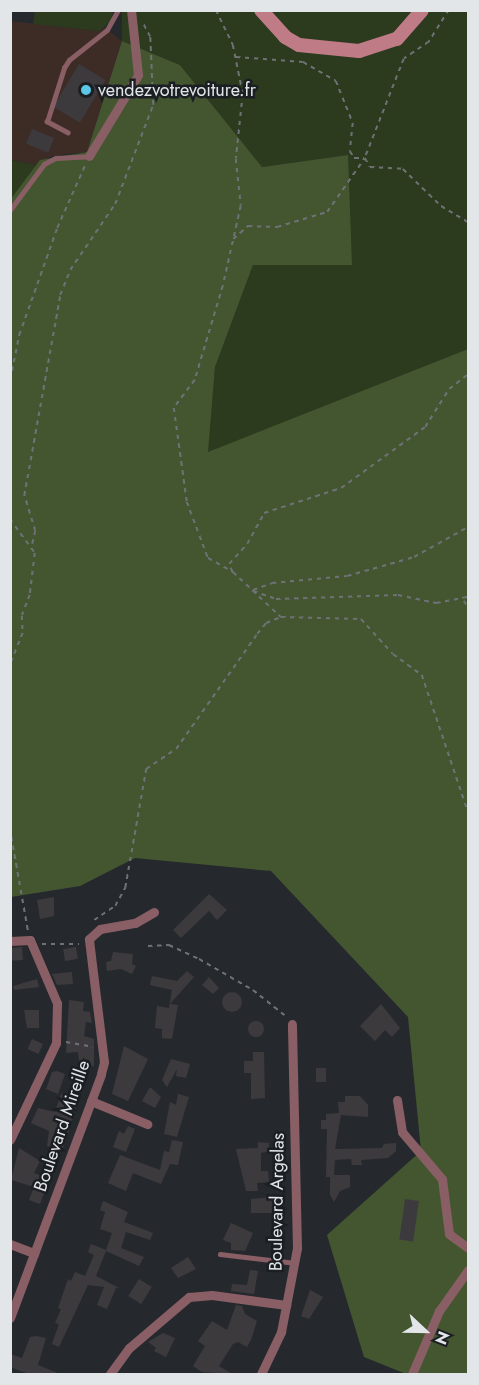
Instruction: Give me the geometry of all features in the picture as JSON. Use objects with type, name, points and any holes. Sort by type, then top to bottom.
[{"type":"main road","points":[[261,10],[285,37],[299,45],[359,51],[397,39],[422,10]]},
{"type":"street","points":[[89,156],[138,75],[133,14]]},
{"type":"street","points":[[92,933],[135,923],[154,912]]},
{"type":"street","name":"Boulevard Mireille","points":[[10,1318],[103,1068],[89,944],[92,933]]},
{"type":"street","points":[[10,941],[30,940],[57,1003],[56,1043],[10,1140]]},
{"type":"street","name":"Boulevard Argelas","points":[[264,1373],[274,1351],[295,1263],[292,1024]]},
{"type":"street","points":[[397,1100],[402,1132],[442,1179],[449,1234],[468,1248]]},
{"type":"street","points":[[91,1101],[147,1124]]},
{"type":"street","points":[[10,1244],[34,1253]]},
{"type":"street","points":[[412,1374],[439,1311],[468,1270]]},
{"type":"street","points":[[110,1374],[129,1348],[189,1297],[212,1295],[286,1305]]},
{"type":"lane","points":[[68,134],[47,122],[64,68],[77,52],[107,30],[118,10]]},
{"type":"lane","points":[[10,210],[44,164],[56,158],[89,156]]},
{"type":"lane","points":[[220,1254],[295,1263]]},
{"type":"path","points":[[216,10],[236,57],[243,93],[236,159],[241,206],[195,380],[174,408],[187,502],[208,558],[232,572],[281,617]]},
{"type":"path","points":[[233,239],[248,226],[277,227],[327,212],[365,158],[404,59],[429,42],[449,10]]},
{"type":"path","points":[[32,544],[35,531],[24,496],[60,295],[70,270],[115,204],[153,105],[150,37],[144,24],[133,14]]},
{"type":"path","points":[[236,57],[303,62],[336,81],[353,123],[350,151],[354,158],[365,158]]},
{"type":"path","points":[[10,380],[20,335],[53,238],[89,156]]},
{"type":"path","points":[[365,158],[370,167],[403,169],[441,206],[468,222]]},
{"type":"path","points":[[232,572],[230,564],[247,544],[264,513],[341,488],[358,472],[379,463],[425,427],[449,389],[468,374]]},
{"type":"path","points":[[10,519],[32,544],[35,553],[30,595],[22,616],[23,633],[10,665]]},
{"type":"path","points":[[252,591],[272,583],[347,576],[414,557],[468,527]]},
{"type":"path","points":[[252,591],[276,599],[398,595],[436,603],[464,600],[468,597]]},
{"type":"path","points":[[464,600],[468,607]]},
{"type":"path","points":[[92,933],[96,916],[106,915],[125,888],[146,769],[176,749],[256,634],[266,623],[281,617],[361,619],[393,654],[422,675],[468,812]]},
{"type":"path","points":[[10,828],[18,864],[19,892],[30,940],[40,944],[89,944]]},
{"type":"path","points":[[148,945],[169,945],[199,959],[253,990],[292,1024]]},
{"type":"path","points":[[56,1043],[80,1041],[101,1050]]},
{"type":"shaded area","points":[[10,21],[99,31],[104,27],[122,41],[87,152],[52,156],[37,165],[11,160]]},
{"type":"green space","points":[[113,10],[111,21],[99,31],[33,24],[35,11]]},
{"type":"green space","points":[[122,11],[468,11],[468,349],[207,453],[215,367],[253,265],[348,155],[262,167],[180,65],[122,41]]},
{"type":"green space","points":[[122,41],[180,65],[262,167],[348,155],[352,265],[253,265],[215,367],[208,452],[468,349],[468,1374],[406,1374],[364,1357],[327,1235],[421,1151],[408,1017],[271,871],[135,858],[80,886],[11,897],[10,200],[40,160],[87,152]]},
{"type":"green space","points":[[11,160],[37,165],[11,200]]},
{"type":"building","points":[[79,64],[106,80],[80,123],[53,107]]},
{"type":"building","points":[[32,129],[54,138],[48,153],[26,144]]},
{"type":"building","points":[[209,894],[227,910],[217,920],[209,911],[181,938],[173,930]]},
{"type":"building","points":[[54,897],[54,916],[40,919],[37,900]]},
{"type":"building","points":[[22,947],[23,960],[11,961],[10,948]]},
{"type":"building","points":[[76,947],[78,959],[65,961],[63,949]]},
{"type":"building","points":[[113,952],[133,954],[132,964],[136,966],[132,974],[121,969],[107,971],[106,962],[111,961]]},
{"type":"building","points":[[187,971],[194,977],[170,1004],[178,1005],[172,1039],[162,1038],[162,1029],[155,1028],[157,1006],[169,1008],[172,990],[150,985],[152,976],[177,981]]},
{"type":"building","points":[[72,972],[73,984],[57,985],[52,974]]},
{"type":"building","points":[[209,977],[219,988],[213,994],[202,985]]},
{"type":"building","points":[[37,979],[39,987],[14,990],[13,986]]},
{"type":"building","points":[[232,992],[239,995],[242,1002],[239,1009],[232,1012],[225,1009],[222,1002],[225,995]]},
{"type":"building","points":[[69,1000],[84,1002],[83,1011],[90,1012],[92,1023],[86,1022],[84,1036],[94,1039],[94,1066],[80,1068],[78,1052],[66,1053]]},
{"type":"building","points":[[381,1004],[400,1028],[392,1037],[385,1030],[375,1041],[360,1026]]},
{"type":"building","points":[[24,1010],[39,1010],[39,1028],[27,1028]]},
{"type":"building","points":[[256,1021],[264,1029],[256,1037],[248,1029]]},
{"type":"building","points":[[32,1039],[43,1044],[38,1054],[28,1049]]},
{"type":"building","points":[[124,1046],[148,1059],[128,1101],[112,1094]]},
{"type":"building","points":[[253,1052],[264,1052],[265,1098],[251,1099],[251,1073],[244,1073],[244,1061],[253,1061]]},
{"type":"building","points":[[171,1059],[190,1064],[186,1078],[176,1076],[177,1069],[167,1087],[162,1080]]},
{"type":"building","points":[[316,1068],[326,1068],[326,1082],[316,1082]]},
{"type":"building","points":[[52,1072],[65,1074],[58,1094],[46,1089]]},
{"type":"building","points":[[150,1087],[161,1097],[155,1108],[142,1101]]},
{"type":"building","points":[[61,1094],[79,1100],[62,1151],[47,1146],[49,1131],[31,1123],[38,1108],[55,1112]]},
{"type":"building","points":[[178,1094],[189,1097],[177,1137],[164,1134],[170,1102],[176,1105]]},
{"type":"building","points":[[345,1096],[360,1096],[368,1105],[368,1117],[341,1115],[335,1149],[382,1148],[384,1144],[396,1143],[396,1151],[388,1158],[361,1160],[362,1165],[352,1165],[351,1159],[335,1160],[334,1175],[350,1175],[350,1187],[340,1191],[334,1202],[330,1195],[330,1177],[326,1177],[327,1129],[321,1129],[321,1120],[326,1120],[326,1114],[339,1113],[338,1102],[345,1102]]},
{"type":"building","points":[[128,1126],[135,1129],[126,1152],[113,1147],[119,1131],[124,1134]]},
{"type":"building","points":[[172,1140],[183,1142],[178,1165],[170,1164],[161,1184],[133,1173],[126,1191],[108,1183],[120,1155],[160,1170],[164,1151],[169,1152]]},
{"type":"building","points":[[258,1142],[269,1143],[269,1151],[261,1153],[261,1171],[268,1171],[269,1182],[257,1183],[258,1191],[246,1191],[236,1149],[258,1148]]},
{"type":"building","points":[[19,1148],[40,1161],[34,1173],[49,1179],[40,1204],[29,1200],[34,1187],[11,1180]]},
{"type":"building","points":[[282,1197],[282,1213],[251,1213],[251,1199]]},
{"type":"building","points":[[405,1199],[419,1201],[413,1242],[399,1240]]},
{"type":"building","points":[[103,1201],[128,1212],[124,1222],[153,1233],[150,1240],[126,1232],[121,1248],[144,1257],[139,1266],[106,1251],[96,1276],[119,1288],[116,1288],[107,1309],[97,1305],[104,1287],[88,1285],[59,1347],[52,1344],[59,1324],[55,1323],[61,1309],[58,1308],[68,1279],[71,1281],[75,1272],[85,1276],[94,1255],[88,1252],[91,1244],[106,1250],[112,1233],[100,1229],[105,1212],[100,1210]]},
{"type":"building","points":[[231,1223],[253,1233],[245,1251],[231,1250],[231,1243],[223,1240]]},
{"type":"building","points":[[188,1257],[196,1269],[178,1278],[171,1268]]},
{"type":"building","points":[[250,1270],[258,1271],[254,1294],[231,1291],[232,1284],[247,1285]]},
{"type":"building","points":[[139,1279],[152,1287],[141,1304],[128,1296]]},
{"type":"building","points":[[310,1290],[323,1297],[309,1319],[301,1316]]},
{"type":"building","points":[[236,1305],[242,1306],[245,1314],[257,1321],[251,1340],[247,1347],[238,1342],[233,1344],[219,1366],[232,1374],[202,1372],[193,1366],[205,1346],[198,1341],[212,1321],[227,1330]]},
{"type":"building","points":[[163,1333],[175,1338],[166,1357],[154,1351],[156,1348],[148,1342]]},
{"type":"building","points":[[30,1337],[46,1338],[38,1365],[60,1374],[29,1374],[10,1367],[10,1354],[22,1358]]},
{"type":"place","name":"vendezvotrevoiture.fr","points":[[86,90]]}]
